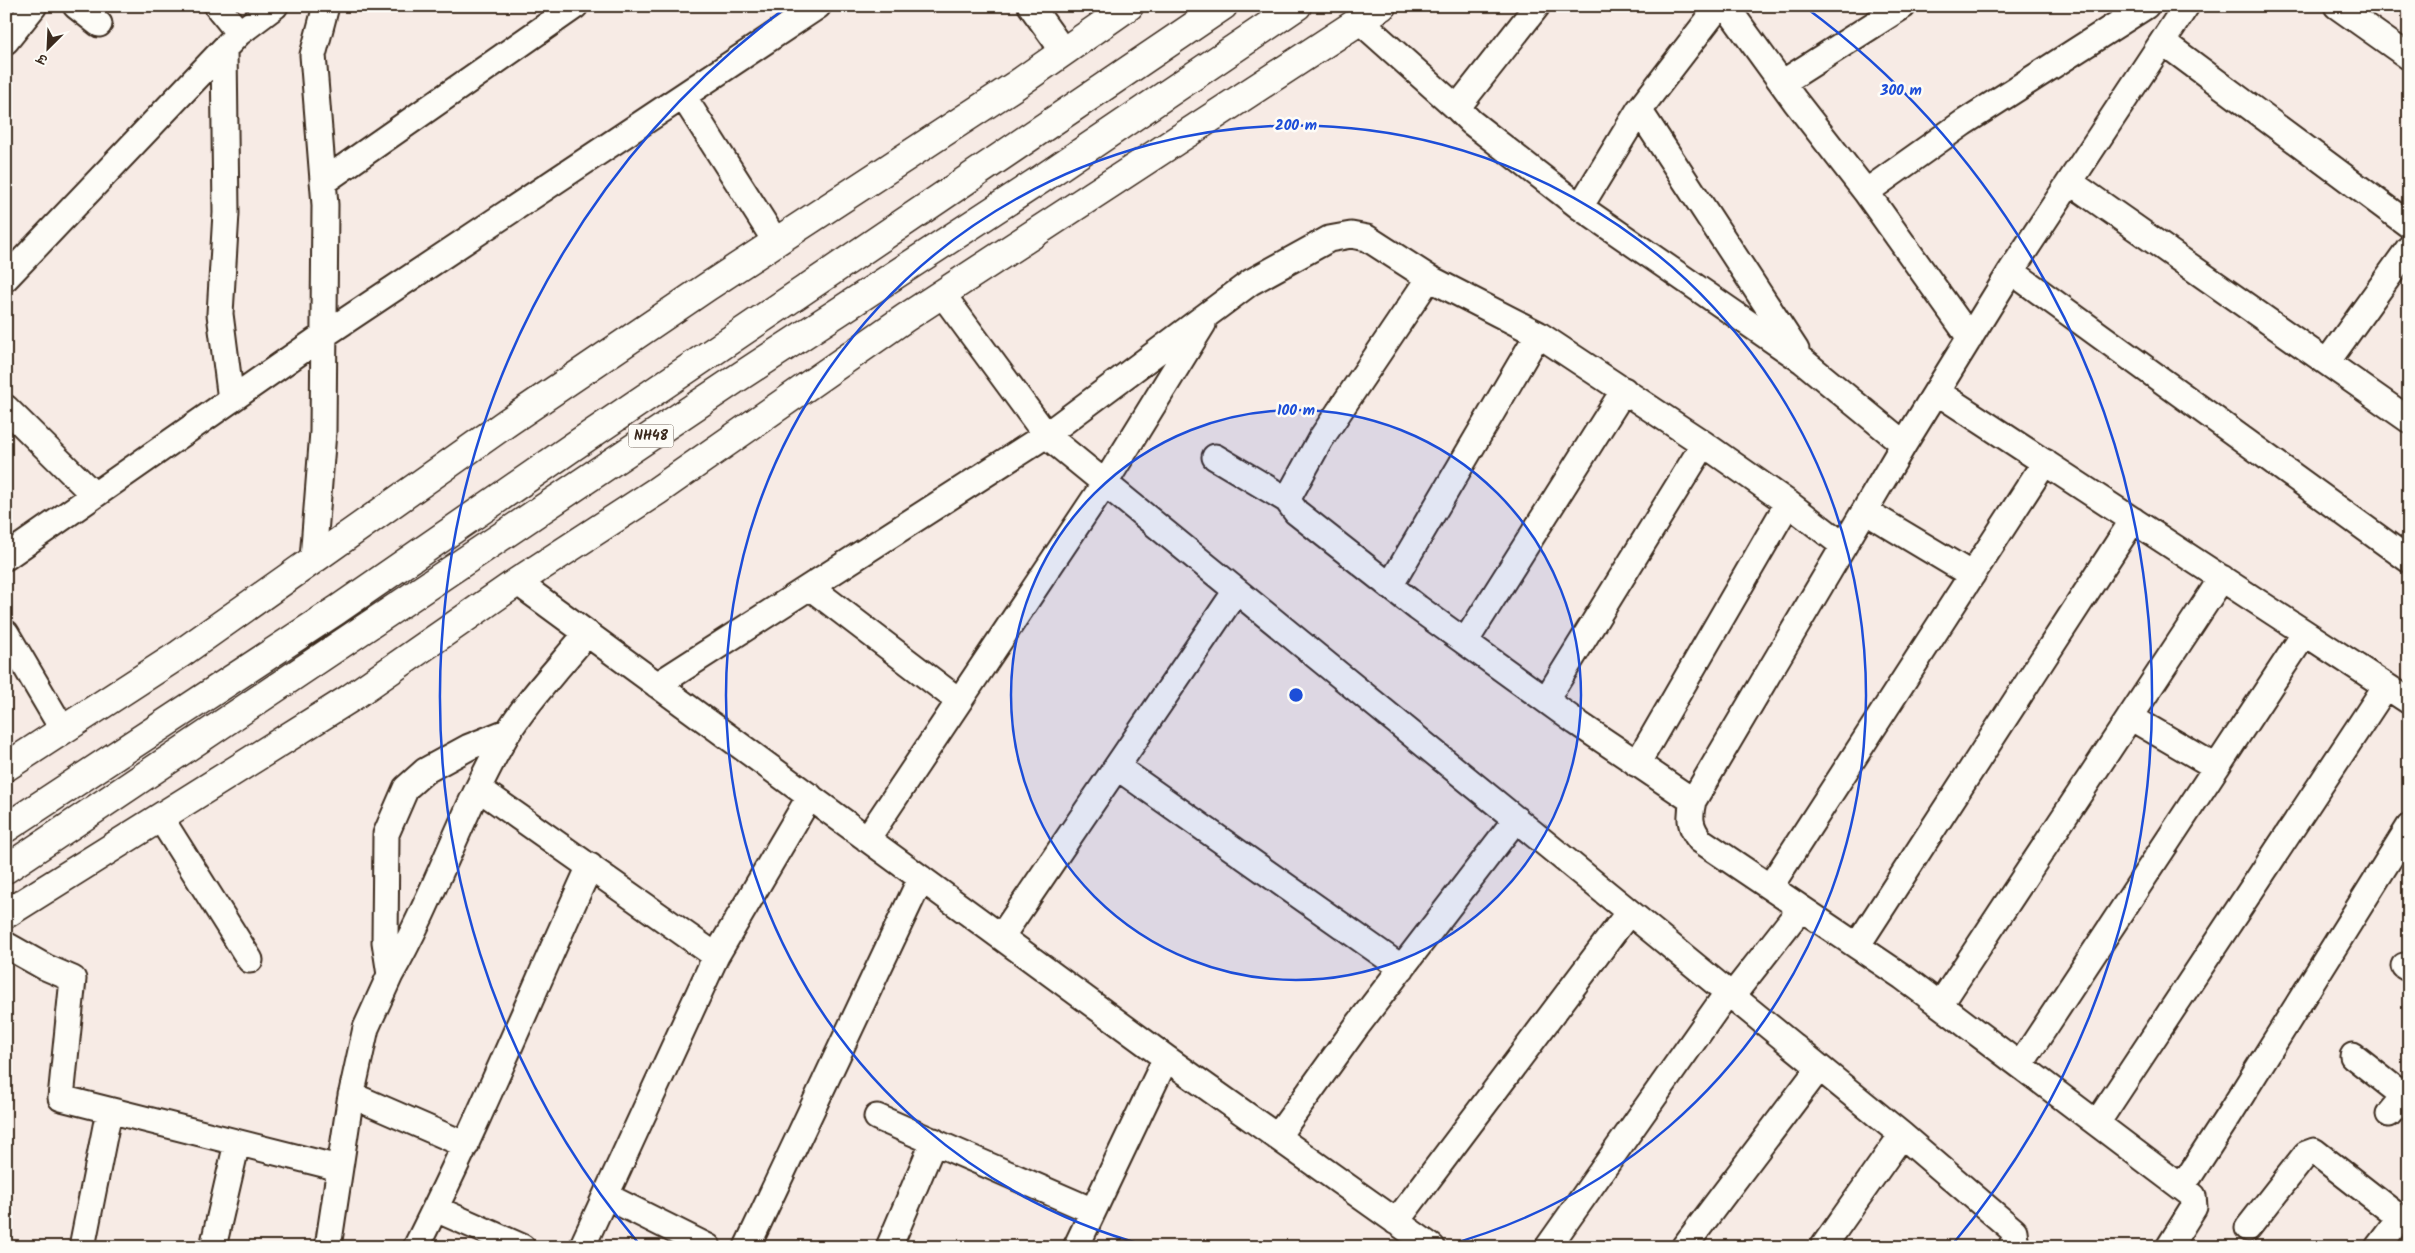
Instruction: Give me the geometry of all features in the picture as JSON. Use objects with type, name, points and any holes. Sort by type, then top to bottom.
[{"type":"main road","points":[[6,766],[180,654],[508,422],[776,242],[1016,85],[1128,6]]},
{"type":"main road","name":"NH48","points":[[6,828],[337,610],[582,440],[1223,6]]},
{"type":"main road","name":"NH48","points":[[6,869],[736,378],[1043,178],[1297,6]]},
{"type":"main road","points":[[6,914],[349,699],[517,582],[657,491],[905,318],[943,296],[1371,14]]},
{"type":"street","points":[[6,41],[34,6]]},
{"type":"street","points":[[76,6],[98,24]]},
{"type":"street","points":[[217,6],[231,41],[226,213],[220,314],[231,400]]},
{"type":"street","points":[[6,278],[231,41],[276,6]]},
{"type":"street","points":[[313,559],[323,432],[325,205],[313,55],[326,6]]},
{"type":"street","points":[[323,182],[574,6]]},
{"type":"street","points":[[6,556],[324,335],[818,6]]},
{"type":"street","points":[[1031,6],[1064,52]]},
{"type":"street","points":[[1457,108],[1537,6]]},
{"type":"street","points":[[1580,207],[1639,110],[1719,6]]},
{"type":"street","points":[[1726,6],[1782,83],[1866,192],[1970,338]]},
{"type":"street","points":[[1782,83],[1903,6]]},
{"type":"street","points":[[1866,192],[1963,123],[2146,6]]},
{"type":"street","points":[[2169,1247],[2194,1207],[2193,1196],[1940,1004],[1700,840],[1692,829],[1689,815],[1692,801],[1904,444],[2011,270],[2186,6]]},
{"type":"street","points":[[2337,6],[2409,57]]},
{"type":"street","points":[[1371,14],[1457,108],[1580,207],[1803,361],[1904,444]]},
{"type":"street","points":[[2163,42],[2409,225]]},
{"type":"street","points":[[683,96],[776,242]]},
{"type":"street","points":[[1639,110],[1803,361]]},
{"type":"street","points":[[2070,182],[2409,420]]},
{"type":"street","points":[[657,685],[1046,435],[1251,282],[1329,239],[1351,235],[1367,238],[1428,278],[1538,334],[1704,444],[1788,503],[1844,546]]},
{"type":"street","points":[[2327,362],[2409,248]]},
{"type":"street","points":[[2011,270],[2409,560]]},
{"type":"street","points":[[1287,500],[1320,440],[1428,278]]},
{"type":"street","points":[[943,296],[1046,435],[1902,1135],[2013,1239],[2034,1247]]},
{"type":"street","points":[[868,839],[1105,483],[1210,313]]},
{"type":"street","points":[[1390,586],[1538,334]]},
{"type":"street","points":[[1465,642],[1624,390]]},
{"type":"street","points":[[1937,392],[2409,701]]},
{"type":"street","points":[[6,408],[94,495]]},
{"type":"street","points":[[1546,700],[1704,444]]},
{"type":"street","points":[[1215,456],[1287,500],[1296,512],[1465,642],[1692,801]]},
{"type":"street","points":[[1770,887],[2045,462]]},
{"type":"street","points":[[1637,764],[1788,503]]},
{"type":"street","points":[[1865,511],[1972,575]]},
{"type":"street","points":[[1857,946],[2133,520]]},
{"type":"street","points":[[1940,1004],[2222,578]]},
{"type":"street","points":[[517,582],[1166,1058],[1432,1247]]},
{"type":"street","points":[[810,587],[959,701]]},
{"type":"street","points":[[1001,937],[1236,590]]},
{"type":"street","points":[[6,633],[63,730]]},
{"type":"street","points":[[328,1247],[351,1095],[366,1028],[390,976],[409,943],[478,788],[509,731],[587,633]]},
{"type":"street","points":[[2020,1065],[2305,633]]},
{"type":"street","points":[[2097,1123],[2386,686]]},
{"type":"street","points":[[2130,717],[2216,767]]},
{"type":"street","points":[[390,976],[385,942],[386,834],[406,788],[425,771],[469,747],[509,731]]},
{"type":"street","points":[[1117,767],[1402,968]]},
{"type":"street","points":[[478,788],[716,956]]},
{"type":"street","points":[[582,1247],[716,956],[810,796]]},
{"type":"street","points":[[160,817],[250,960]]},
{"type":"street","points":[[1277,1137],[1402,968],[1516,819]]},
{"type":"street","points":[[2180,1185],[2190,1175],[2229,1115],[2409,827]]},
{"type":"street","points":[[416,1247],[466,1145],[590,866]]},
{"type":"street","points":[[746,1247],[921,878]]},
{"type":"street","points":[[1548,1247],[1730,994],[1801,908]]},
{"type":"street","points":[[1396,1222],[1629,912]]},
{"type":"street","points":[[6,945],[46,967],[73,979],[61,1098],[339,1168]]},
{"type":"street","points":[[2353,1056],[2401,1100]]},
{"type":"street","points":[[1076,1247],[1166,1058]]},
{"type":"street","points":[[1684,1247],[1820,1068]]},
{"type":"street","points":[[351,1095],[466,1145]]},
{"type":"street","points":[[82,1247],[110,1110]]},
{"type":"street","points":[[877,1117],[1093,1211]]},
{"type":"street","points":[[1823,1247],[1902,1135]]},
{"type":"street","points":[[889,1247],[934,1141]]},
{"type":"street","points":[[213,1247],[237,1143]]},
{"type":"street","points":[[2248,1228],[2306,1154],[2314,1151],[2405,1221],[2378,1247]]},
{"type":"street","points":[[606,1196],[708,1247]]},
{"type":"street","points":[[436,1209],[522,1247]]}]
